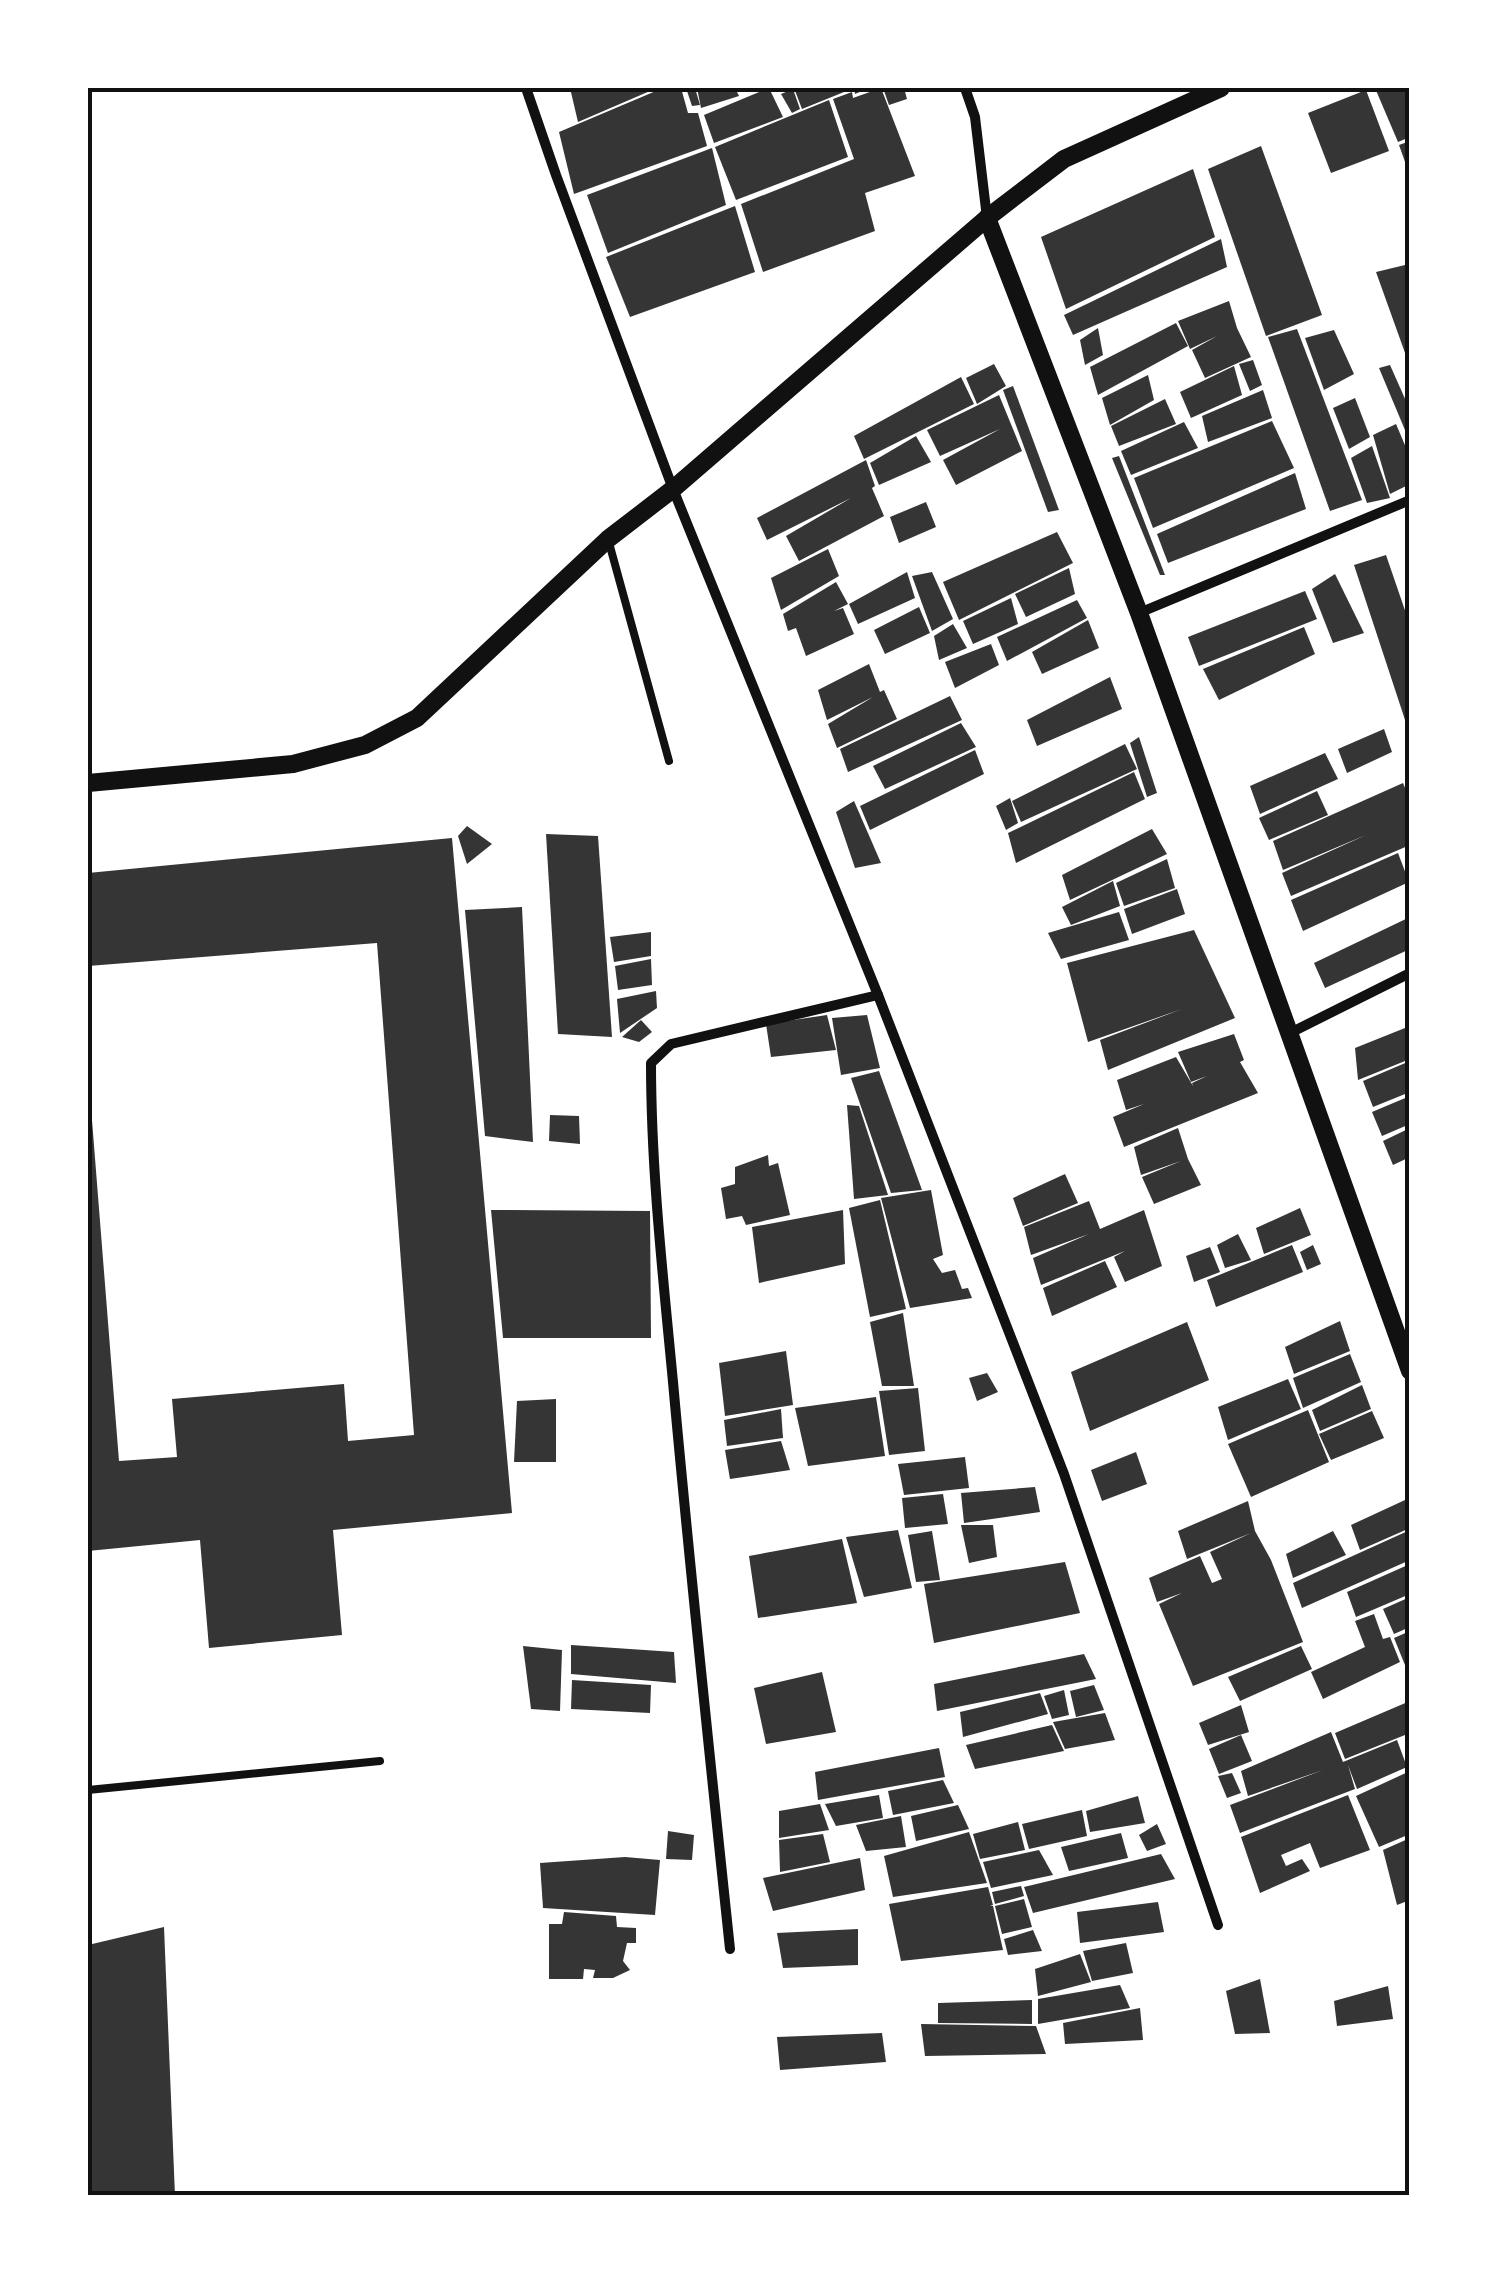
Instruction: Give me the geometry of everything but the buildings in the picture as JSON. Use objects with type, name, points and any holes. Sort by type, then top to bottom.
[{"type":"street","points":[[526,88],[673,489],[878,995],[1064,1474],[1218,1925]]},
{"type":"street","points":[[965,88],[975,118],[987,218],[1139,613],[1410,1371]]},
{"type":"street","points":[[88,783],[293,764],[365,746],[417,718],[608,540],[673,489],[987,218],[1064,159],[1221,88]]},
{"type":"street","points":[[1139,613],[1410,500]]},
{"type":"street","points":[[1290,1033],[1410,973]]},
{"type":"street","points":[[730,1949],[668,1336],[650,1063],[671,1044],[878,995]]},
{"type":"lane","points":[[608,540],[669,762]]},
{"type":"lane","points":[[88,1790],[380,1761]]}]
